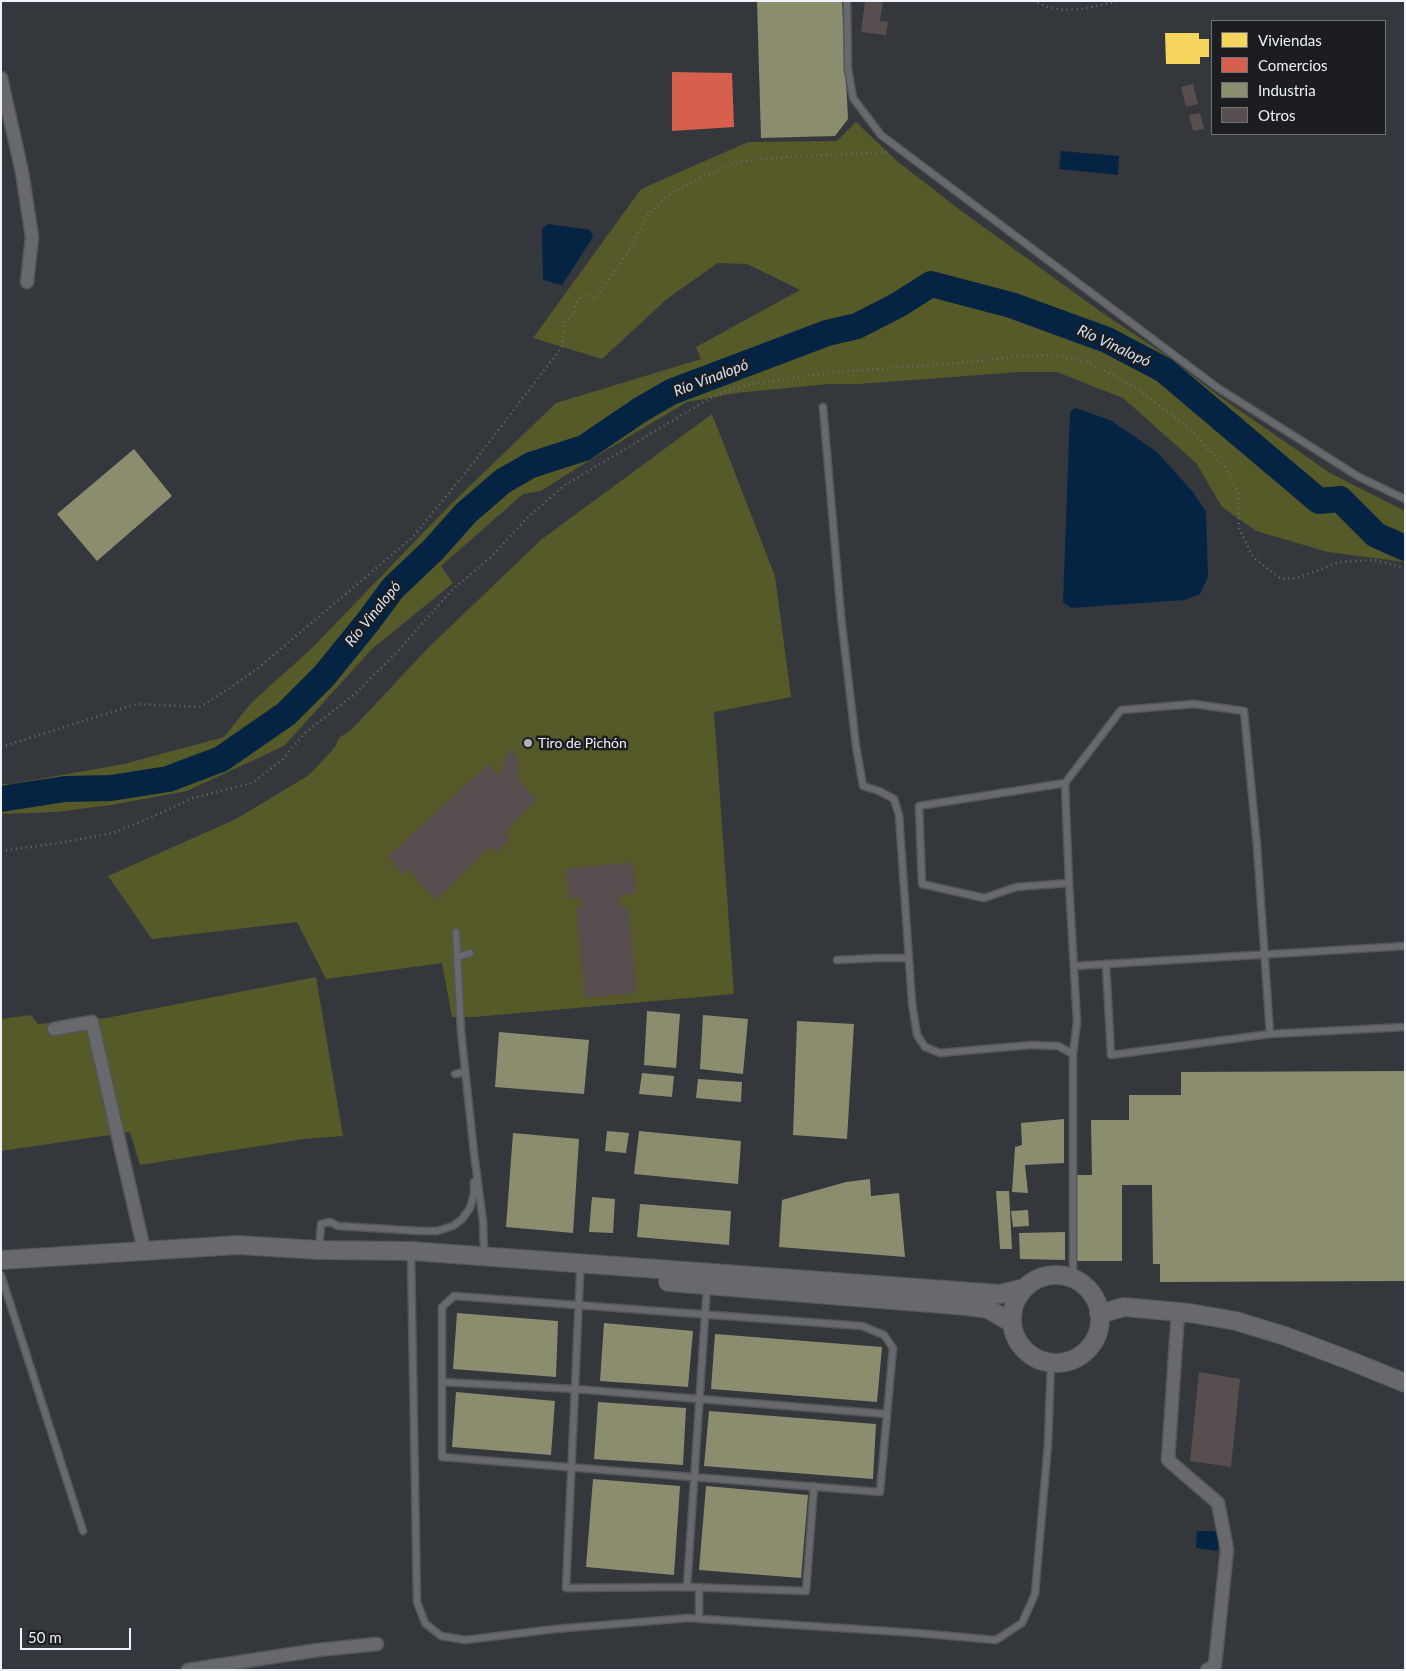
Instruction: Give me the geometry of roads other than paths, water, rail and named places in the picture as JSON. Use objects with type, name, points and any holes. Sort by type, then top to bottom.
[{"type":"main road","points":[[1,1260],[238,1245],[319,1250],[411,1256],[580,1275],[966,1306],[988,1309],[1012,1323]]},
{"type":"main road","points":[[411,1256],[484,1256],[1000,1294],[1025,1288],[1047,1276],[1064,1276],[1086,1287],[1095,1299],[1099,1314],[1096,1335],[1090,1347],[1078,1357],[1065,1362],[1051,1363],[1034,1358],[1026,1352],[1019,1344],[1012,1323],[1015,1304],[1025,1288]]},
{"type":"main road","points":[[1099,1314],[1124,1307],[1178,1312],[1236,1321],[1285,1336],[1405,1383]]},
{"type":"street","points":[[1,78],[22,172],[32,237],[27,282]]},
{"type":"street","points":[[54,1029],[92,1022],[144,1250]]},
{"type":"street","points":[[1178,1312],[1168,1460],[1218,1503],[1227,1550],[1215,1665],[1207,1670]]},
{"type":"street","points":[[188,1670],[318,1650],[377,1644]]},
{"type":"lane","points":[[847,1],[848,69],[853,98],[880,135],[1218,388],[1359,477],[1405,499]]},
{"type":"lane","points":[[824,407],[841,616],[856,746],[863,786],[879,791],[894,800],[899,815],[912,1003],[917,1036],[925,1047],[940,1053],[1031,1045],[1058,1046],[1073,1054]]},
{"type":"lane","points":[[1073,1279],[1073,1054],[1077,1022],[1065,784],[1121,710],[1194,704],[1244,711],[1257,846],[1270,1034]]},
{"type":"lane","points":[[1065,784],[919,806],[922,884],[984,898],[1016,887],[1069,883]]},
{"type":"lane","points":[[456,932],[461,1031],[483,1222],[484,1256]]},
{"type":"lane","points":[[1074,966],[1405,946]]},
{"type":"lane","points":[[458,957],[470,953]]},
{"type":"lane","points":[[837,960],[909,958]]},
{"type":"lane","points":[[1106,964],[1111,1055],[1270,1034],[1405,1027]]},
{"type":"lane","points":[[455,1074],[466,1072]]},
{"type":"lane","points":[[319,1250],[321,1224],[330,1222],[338,1226],[421,1231],[437,1231],[453,1226],[462,1219],[470,1208],[474,1194],[474,1153]]},
{"type":"lane","points":[[411,1256],[416,1602],[425,1624],[441,1636],[465,1640],[555,1628],[688,1618],[996,1640],[1022,1622],[1036,1594],[1048,1444],[1051,1363]]},
{"type":"lane","points":[[1,1275],[83,1531]]},
{"type":"lane","points":[[580,1275],[566,1588],[699,1587],[806,1591],[814,1486]]},
{"type":"lane","points":[[686,1587],[707,1285]]},
{"type":"lane","points":[[454,1296],[706,1315],[862,1326],[884,1335],[893,1348],[880,1492],[442,1457],[442,1307],[454,1296]]},
{"type":"lane","points":[[442,1382],[575,1389],[887,1414]]},
{"type":"lane","points":[[699,1587],[700,1619]]},
{"type":"water","points":[[1061,151],[1119,156],[1118,175],[1059,169]]},
{"type":"water","points":[[548,224],[590,230],[593,237],[562,285],[543,280],[542,229]]},
{"type":"water","points":[[1075,408],[1110,420],[1157,452],[1193,492],[1206,512],[1208,577],[1200,594],[1184,600],[1071,608],[1063,602],[1070,412]]},
{"type":"water","points":[[1197,1531],[1220,1531],[1218,1551],[1196,1548]]},
{"type":"waterway","name":"Río Vinalopó","points":[[1,799],[65,789],[111,788],[168,779],[221,759],[286,714],[324,676],[393,588],[433,550],[466,513],[503,481],[531,465],[584,448],[640,410],[671,392],[827,333],[857,326],[898,305],[931,284],[1011,305],[1107,340],[1164,370],[1319,501],[1340,499],[1376,535],[1405,548]]},
{"type":"place","name":"Tiro de Pichón","points":[[528,743]]}]
